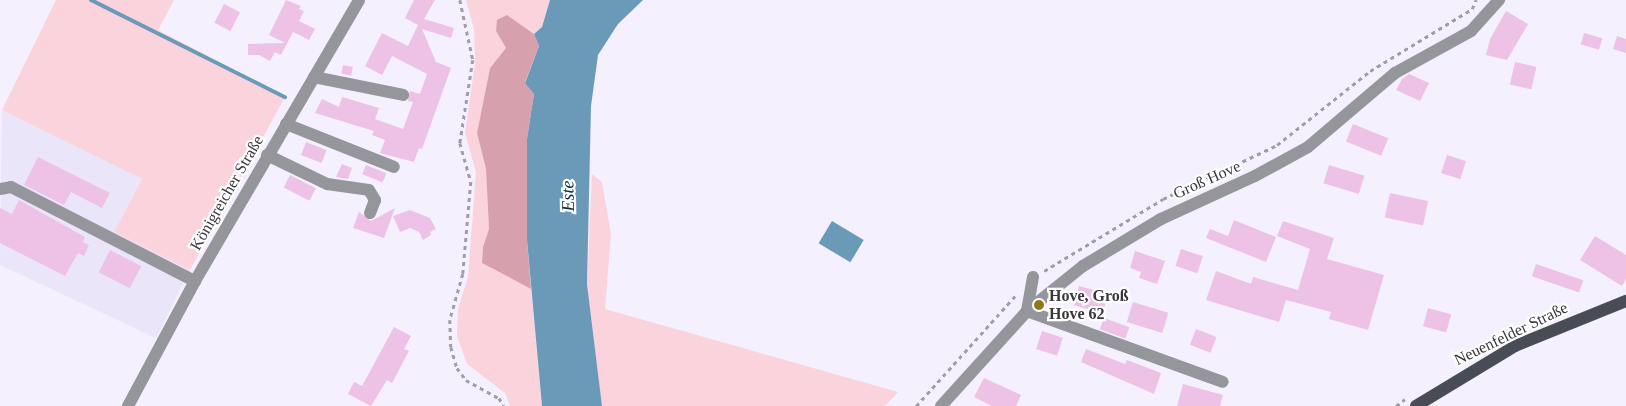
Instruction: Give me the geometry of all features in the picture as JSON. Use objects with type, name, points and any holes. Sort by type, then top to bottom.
[{"type":"main road","name":"Neuenfelder Straße","points":[[1416,406],[1515,346],[1626,302]]},
{"type":"street","name":"Königreicher Straße","points":[[128,406],[195,281],[359,0]]},
{"type":"street","name":"Groß Hove","points":[[941,406],[1027,311],[1103,252],[1161,219],[1255,176],[1308,147],[1395,73],[1471,32],[1499,0]]},
{"type":"street","points":[[314,77],[403,95]]},
{"type":"street","points":[[286,124],[394,167]]},
{"type":"street","points":[[267,155],[327,184],[368,190],[375,200],[370,214]]},
{"type":"street","points":[[0,189],[11,186],[195,281]]},
{"type":"street","points":[[1033,277],[1027,311],[1223,382]]},
{"type":"path","points":[[460,0],[473,60],[460,143],[471,182],[463,274],[450,320],[451,347],[457,368],[466,380],[499,398],[504,406]]},
{"type":"shaded area","points":[[56,0],[174,0],[158,30],[285,97],[190,270],[114,232],[142,179],[2,110]]},
{"type":"shaded area","points":[[466,0],[550,0],[542,27],[534,34],[507,15],[496,31],[506,48],[490,68],[477,133],[486,169],[489,229],[483,247],[482,263],[531,289],[542,406],[510,406],[505,393],[467,364],[457,336],[458,309],[468,277],[476,172],[465,133],[475,63],[474,29]]},
{"type":"shaded area","points":[[507,15],[534,34],[539,46],[525,82],[534,94],[527,139],[527,240],[531,289],[482,263],[483,247],[489,229],[486,169],[477,133],[490,68],[506,48],[496,31],[497,20]]},
{"type":"shaded area","points":[[2,110],[142,179],[114,232],[190,270],[156,338],[0,265]]},
{"type":"shaded area","points":[[592,174],[602,182],[611,234],[605,309],[898,392],[885,406],[602,406],[587,284]]},
{"type":"water","name":"Este","points":[[550,0],[643,0],[618,24],[598,55],[591,106],[587,284],[602,406],[542,406],[527,240],[527,139],[534,94],[525,83],[539,46],[534,34],[542,27]]},
{"type":"water","points":[[832,221],[864,240],[850,262],[819,243]]},
{"type":"building","points":[[286,0],[301,6],[299,9],[304,11],[299,21],[315,29],[309,40],[293,32],[281,55],[275,52],[270,61],[259,55],[248,55],[248,44],[285,43],[269,35]]},
{"type":"building","points":[[414,0],[435,0],[424,19],[454,28],[451,38],[422,29],[436,62],[451,68],[422,149],[419,148],[414,162],[380,153],[385,140],[372,135],[374,131],[315,113],[322,99],[339,107],[342,97],[379,108],[375,119],[403,129],[413,102],[408,101],[410,91],[420,94],[427,74],[392,56],[382,75],[365,66],[382,33],[408,46],[418,25],[405,18]]},
{"type":"building","points":[[224,4],[240,12],[231,31],[214,23]]},
{"type":"building","points":[[1506,11],[1528,24],[1507,60],[1486,55],[1490,39]]},
{"type":"building","points":[[1584,33],[1602,38],[1599,50],[1581,45]]},
{"type":"building","points":[[1617,36],[1626,39],[1626,53],[1613,49]]},
{"type":"building","points":[[1515,62],[1536,67],[1531,89],[1510,84]]},
{"type":"building","points":[[343,65],[353,67],[351,76],[341,74]]},
{"type":"building","points":[[1409,74],[1429,83],[1420,101],[1396,90],[1402,79]]},
{"type":"building","points":[[1353,124],[1388,138],[1381,156],[1346,142]]},
{"type":"building","points":[[306,142],[327,150],[322,163],[301,155]]},
{"type":"building","points":[[1447,155],[1466,161],[1460,179],[1441,173]]},
{"type":"building","points":[[38,157],[110,193],[102,208],[71,192],[64,205],[24,185]]},
{"type":"building","points":[[342,164],[352,168],[348,179],[336,177]]},
{"type":"building","points":[[366,165],[386,173],[383,183],[362,174]]},
{"type":"building","points":[[1329,165],[1364,176],[1359,194],[1323,183]]},
{"type":"building","points":[[290,175],[316,188],[309,201],[284,187]]},
{"type":"building","points":[[1390,193],[1428,201],[1423,226],[1385,217]]},
{"type":"building","points":[[19,200],[85,237],[83,242],[89,245],[84,256],[78,253],[65,276],[0,243],[0,208],[12,214]]},
{"type":"building","points":[[395,208],[384,238],[353,228],[359,212],[371,221]]},
{"type":"building","points":[[410,210],[430,218],[436,229],[430,232],[431,235],[423,240],[419,232],[410,228],[400,232],[393,216]]},
{"type":"building","points":[[1234,220],[1276,237],[1266,262],[1206,238],[1210,229],[1228,236]]},
{"type":"building","points":[[1283,221],[1334,238],[1327,259],[1384,275],[1368,330],[1329,319],[1331,312],[1286,300],[1279,322],[1206,300],[1216,271],[1251,284],[1253,277],[1298,290],[1310,249],[1277,236]]},
{"type":"building","points":[[1595,236],[1626,255],[1626,279],[1622,286],[1580,260]]},
{"type":"building","points":[[1181,249],[1203,256],[1197,273],[1175,266]]},
{"type":"building","points":[[110,250],[141,266],[130,288],[99,272]]},
{"type":"building","points":[[1135,251],[1165,261],[1157,284],[1139,278],[1141,272],[1130,268]]},
{"type":"building","points":[[1536,264],[1583,280],[1579,293],[1532,276]]},
{"type":"building","points":[[1079,286],[1108,294],[1103,313],[1074,305]]},
{"type":"building","points":[[1133,302],[1168,313],[1162,333],[1127,322]]},
{"type":"building","points":[[1428,308],[1451,314],[1446,333],[1423,326]]},
{"type":"building","points":[[1104,318],[1129,327],[1125,339],[1100,329]]},
{"type":"building","points":[[394,327],[411,336],[404,349],[409,351],[392,383],[387,380],[371,406],[348,394],[354,382],[362,386]]},
{"type":"building","points":[[1196,329],[1217,337],[1210,353],[1190,345]]},
{"type":"building","points":[[1042,331],[1063,338],[1057,356],[1036,349]]},
{"type":"building","points":[[1086,349],[1125,364],[1127,360],[1161,373],[1154,394],[1081,362]]},
{"type":"building","points":[[984,378],[1021,395],[1016,406],[992,406],[974,397]]},
{"type":"building","points":[[1183,384],[1223,395],[1220,406],[1177,406]]},
{"type":"waterway","points":[[91,0],[285,97]]},
{"type":"place","name":"Hove, Groß Hove 62","points":[[1039,305]]}]
